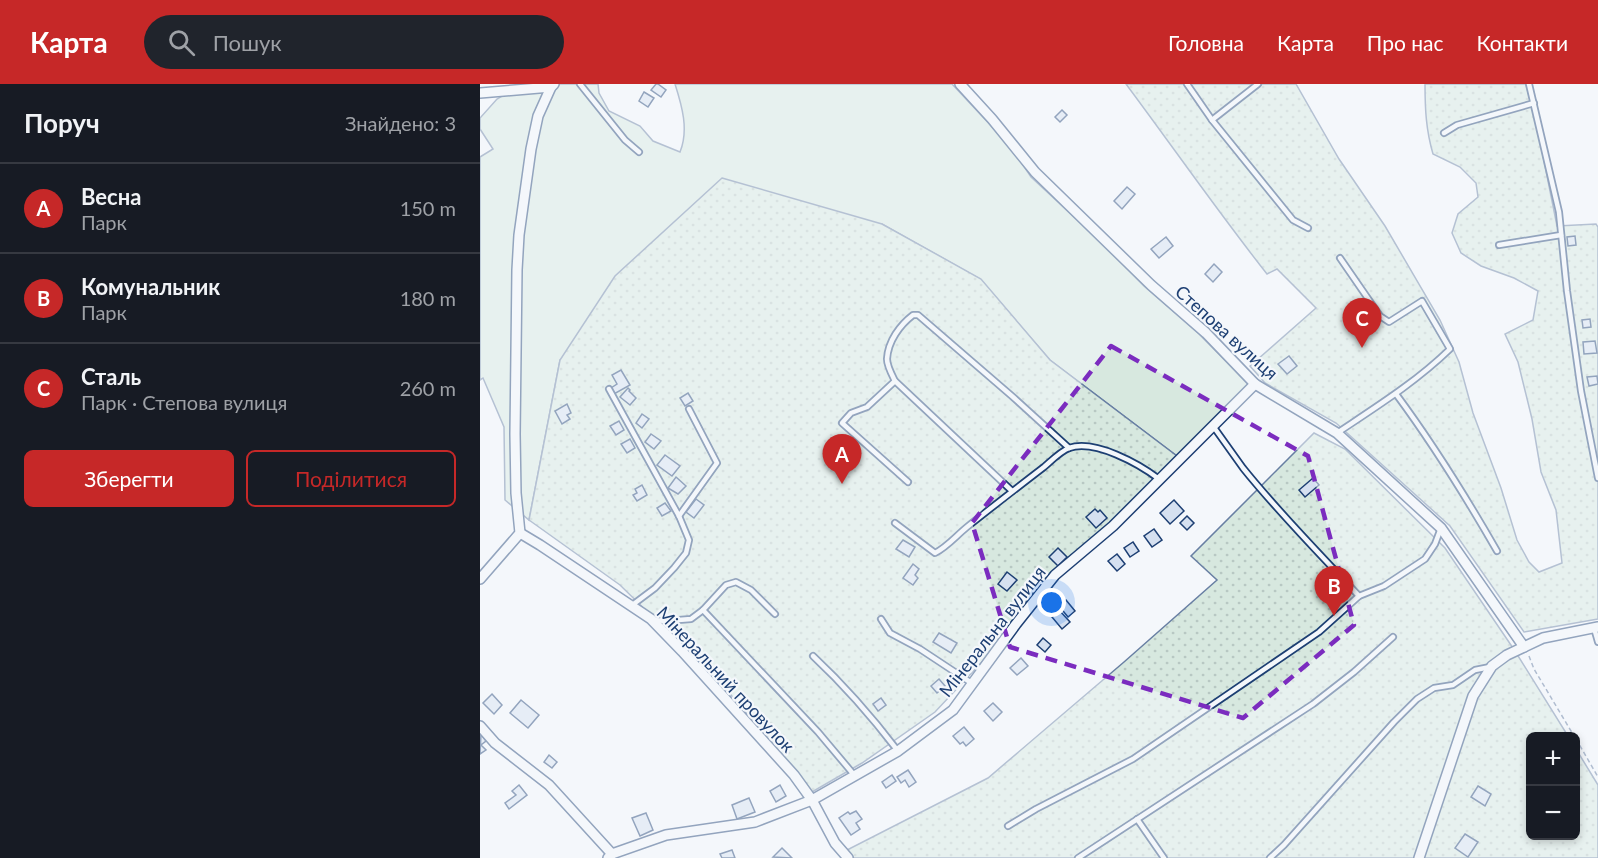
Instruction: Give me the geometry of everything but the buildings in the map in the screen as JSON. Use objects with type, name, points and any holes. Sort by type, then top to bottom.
[{"type":"street","name":"Степова вулиця","points":[[960,84],[992,118],[1035,172],[1151,285],[1206,333],[1255,384],[1337,433],[1441,528],[1524,646]]},
{"type":"street","points":[[480,93],[552,85]]},
{"type":"street","points":[[480,579],[520,533],[516,493],[515,434],[518,247],[538,116],[552,85]]},
{"type":"street","name":"Мінеральна вулиця","points":[[610,856],[666,835],[755,822],[812,800],[898,751],[953,710],[1055,575],[1113,526],[1255,384]]},
{"type":"street","name":"Мінеральний провулок","points":[[520,533],[651,620],[787,766],[812,800],[835,843],[848,858]]},
{"type":"street","points":[[1419,858],[1473,696],[1492,666],[1507,655],[1544,638],[1596,628]]},
{"type":"street","points":[[480,726],[495,743],[549,785],[610,856]]},
{"type":"lane","points":[[580,84],[625,141],[639,152]]},
{"type":"lane","points":[[1187,84],[1212,120],[1293,220],[1308,228]]},
{"type":"lane","points":[[1212,120],[1258,84]]},
{"type":"lane","points":[[1529,84],[1559,212],[1581,391],[1598,478]]},
{"type":"lane","points":[[1444,133],[1457,125],[1534,103]]},
{"type":"lane","points":[[1499,245],[1561,235]]},
{"type":"lane","points":[[1337,433],[1396,394],[1450,349],[1422,301],[1389,322],[1380,316],[1340,258]]},
{"type":"lane","points":[[1012,491],[895,381],[887,360],[895,333],[908,318],[918,315],[1069,448]]},
{"type":"lane","points":[[895,381],[867,407],[851,413],[842,423],[908,482]]},
{"type":"lane","points":[[609,389],[679,516],[689,540],[686,554],[655,588],[631,606]]},
{"type":"lane","points":[[1396,394],[1422,430],[1497,550]]},
{"type":"lane","points":[[679,516],[717,463],[689,409]]},
{"type":"lane","points":[[1213,426],[1271,500],[1359,596]]},
{"type":"lane","points":[[895,524],[935,553],[1069,448],[1089,446],[1124,457],[1144,467],[1159,479]]},
{"type":"lane","points":[[1008,826],[1036,808],[1133,759],[1319,632],[1359,596],[1384,586],[1425,559],[1436,544],[1441,528]]},
{"type":"lane","points":[[651,620],[691,619],[703,610],[726,585],[736,582],[751,590],[775,614]]},
{"type":"lane","points":[[703,610],[818,732],[855,776]]},
{"type":"lane","points":[[881,619],[890,633],[972,684]]},
{"type":"lane","points":[[1596,628],[1598,642]]},
{"type":"lane","points":[[1078,858],[1313,704],[1393,638]]},
{"type":"lane","points":[[813,656],[874,719],[898,751]]},
{"type":"lane","points":[[1270,858],[1417,699],[1434,688],[1453,685],[1475,670],[1492,666]]},
{"type":"lane","points":[[1137,819],[1164,858]]},
{"type":"path","points":[[1524,646],[1534,669],[1571,732]]},
{"type":"path","points":[[1580,746],[1598,777]]},
{"type":"highlighted area","points":[[1111,346],[1308,456],[1354,625],[1243,718],[1010,647],[972,523]]},
{"type":"shaded area","points":[[523,84],[598,84],[599,93],[609,111],[640,126],[653,141],[680,152],[684,127],[675,84],[952,84],[1011,147],[1031,177],[1098,239],[1144,286],[1199,334],[1249,384],[1177,456],[1050,360],[980,279],[882,224],[560,360],[529,520],[505,500],[504,427],[483,378],[480,380],[480,157],[493,149],[480,129],[480,118],[497,99]]},
{"type":"shaded area","points":[[1126,84],[1296,84],[1339,159],[1385,226],[1440,320],[1459,362],[1473,413],[1501,488],[1517,540],[1529,562],[1539,572],[1562,563],[1556,510],[1541,472],[1532,419],[1518,362],[1505,334],[1533,320],[1538,291],[1514,278],[1481,266],[1461,253],[1452,233],[1458,214],[1478,197],[1476,183],[1460,167],[1433,154],[1427,128],[1425,102],[1425,84],[1526,84],[1557,226],[1596,224],[1598,227],[1598,619],[1524,632],[1450,526],[1336,423],[1265,383],[1250,366],[1316,308],[1277,269],[1267,274]]},
{"type":"shaded area","points":[[722,178],[882,224],[981,279],[1050,360],[1177,456],[1122,513],[1034,591],[982,662],[935,712],[862,763],[812,792],[726,689],[620,585],[529,520],[560,360],[615,276]]},
{"type":"shaded area","points":[[1314,433],[1345,449],[1445,548],[1515,651],[1566,732],[1526,732],[1526,840],[1580,840],[1580,756],[1598,785],[1598,858],[854,858],[847,850],[988,778],[1217,580],[1191,556]]},
{"type":"place","name":"Сталь","points":[[1362,348]]},
{"type":"place","name":"Весна","points":[[842,484]]},
{"type":"place","name":"Комунальник","points":[[1334,616]]}]
